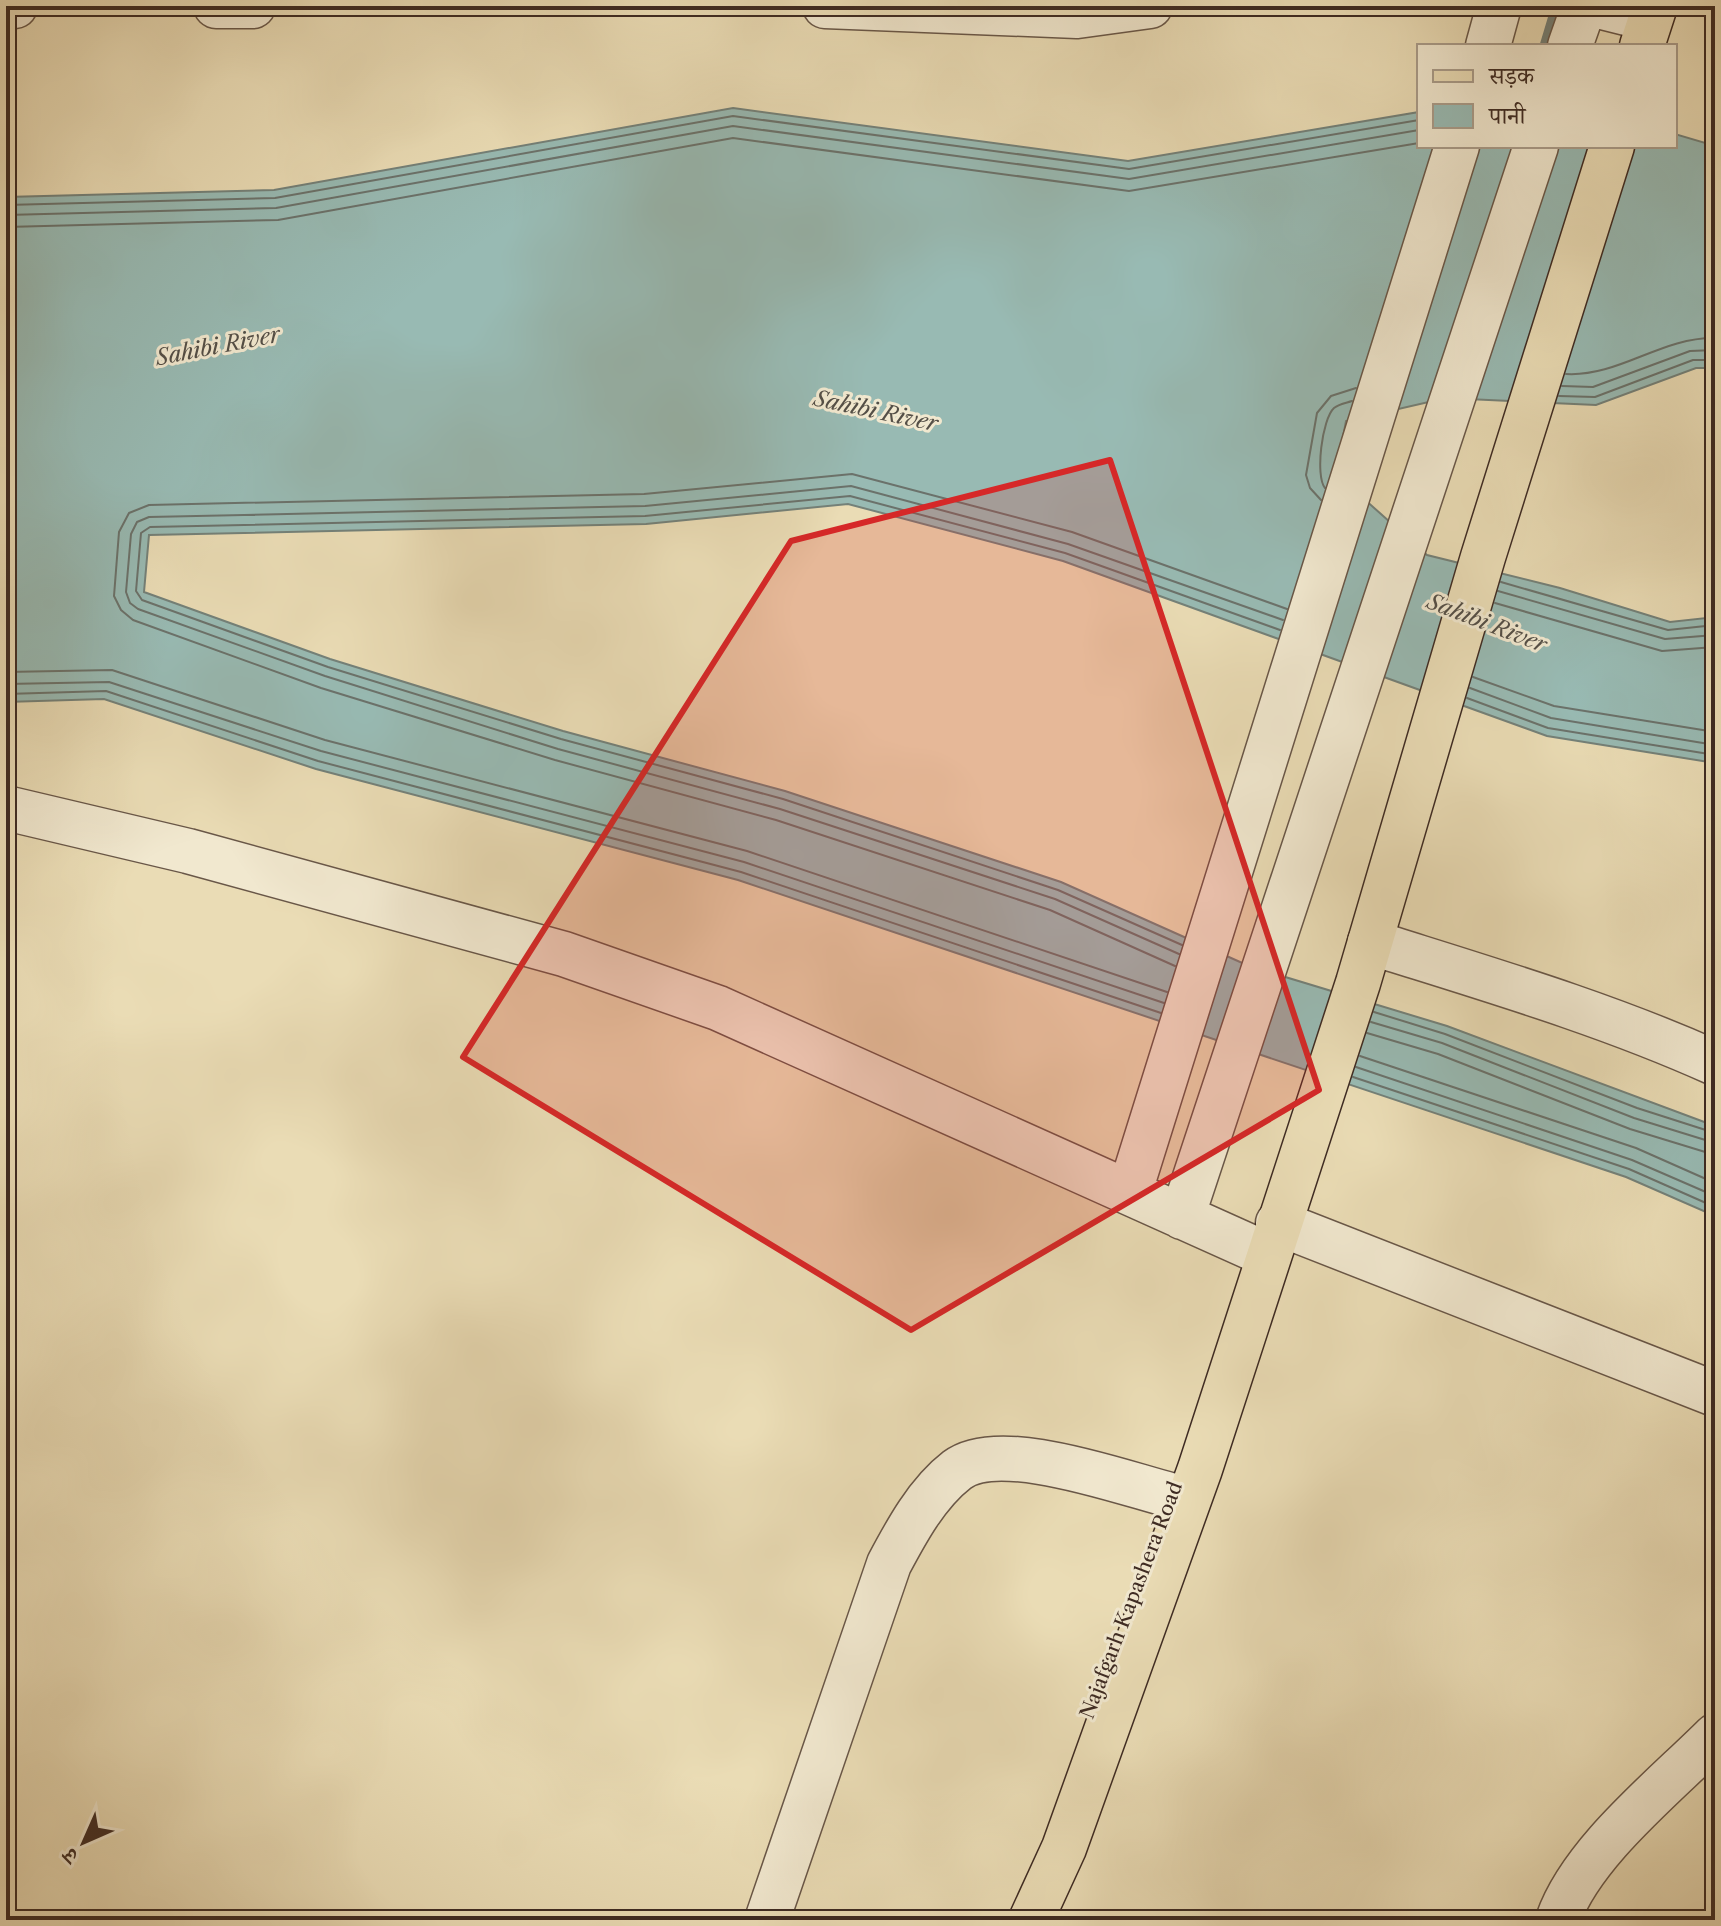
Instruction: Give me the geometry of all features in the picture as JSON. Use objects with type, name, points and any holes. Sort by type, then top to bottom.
[{"type":"main road","points":[[1031,1920],[1064,1848],[1200,1469],[1268,1253],[1323,1094],[1483,557],[1611,148]]},
{"type":"main road","name":"Najafgarh Kapashera Road","points":[[1003,1920],[1046,1827],[1170,1495],[1268,1253]]},
{"type":"street","points":[[6,7],[15,6]]},
{"type":"street","points":[[216,6],[253,6]]},
{"type":"street","points":[[825,6],[1077,16],[1150,6]]},
{"type":"street","points":[[1571,44],[1584,6]]},
{"type":"street","points":[[1598,6],[1649,24]]},
{"type":"street","points":[[1130,1191],[1456,148]]},
{"type":"street","points":[[1182,1217],[1535,148]]},
{"type":"street","points":[[6,808],[188,851],[564,954],[718,1008],[1268,1253],[1715,1394]]},
{"type":"street","points":[[1370,942],[1542,996],[1655,1036],[1715,1063]]},
{"type":"street","points":[[767,1920],[889,1564],[908,1529],[957,1470],[983,1458],[1019,1457],[1170,1495]]},
{"type":"street","points":[[1558,1920],[1566,1898],[1585,1867],[1715,1736]]},
{"type":"highlighted area","points":[[1110,460],[1319,1090],[911,1330],[463,1057],[791,541]]},
{"type":"water","name":"Sahibi River","points":[[733,108],[1128,161],[1417,112],[1417,148],[1677,148],[1677,135],[1709,144],[1715,152],[1715,368],[1696,368],[1596,405],[1446,398],[1346,421],[1336,474],[1427,555],[1560,588],[1670,622],[1715,617],[1715,763],[1547,736],[1063,561],[848,504],[646,524],[149,535],[144,592],[330,659],[563,731],[785,791],[1061,882],[1249,966],[1447,1026],[1715,1126],[1715,1216],[1626,1177],[738,880],[316,769],[104,699],[6,702],[6,197],[274,190]]},
{"type":"waterway","points":[[1546,44],[1557,6]]}]
